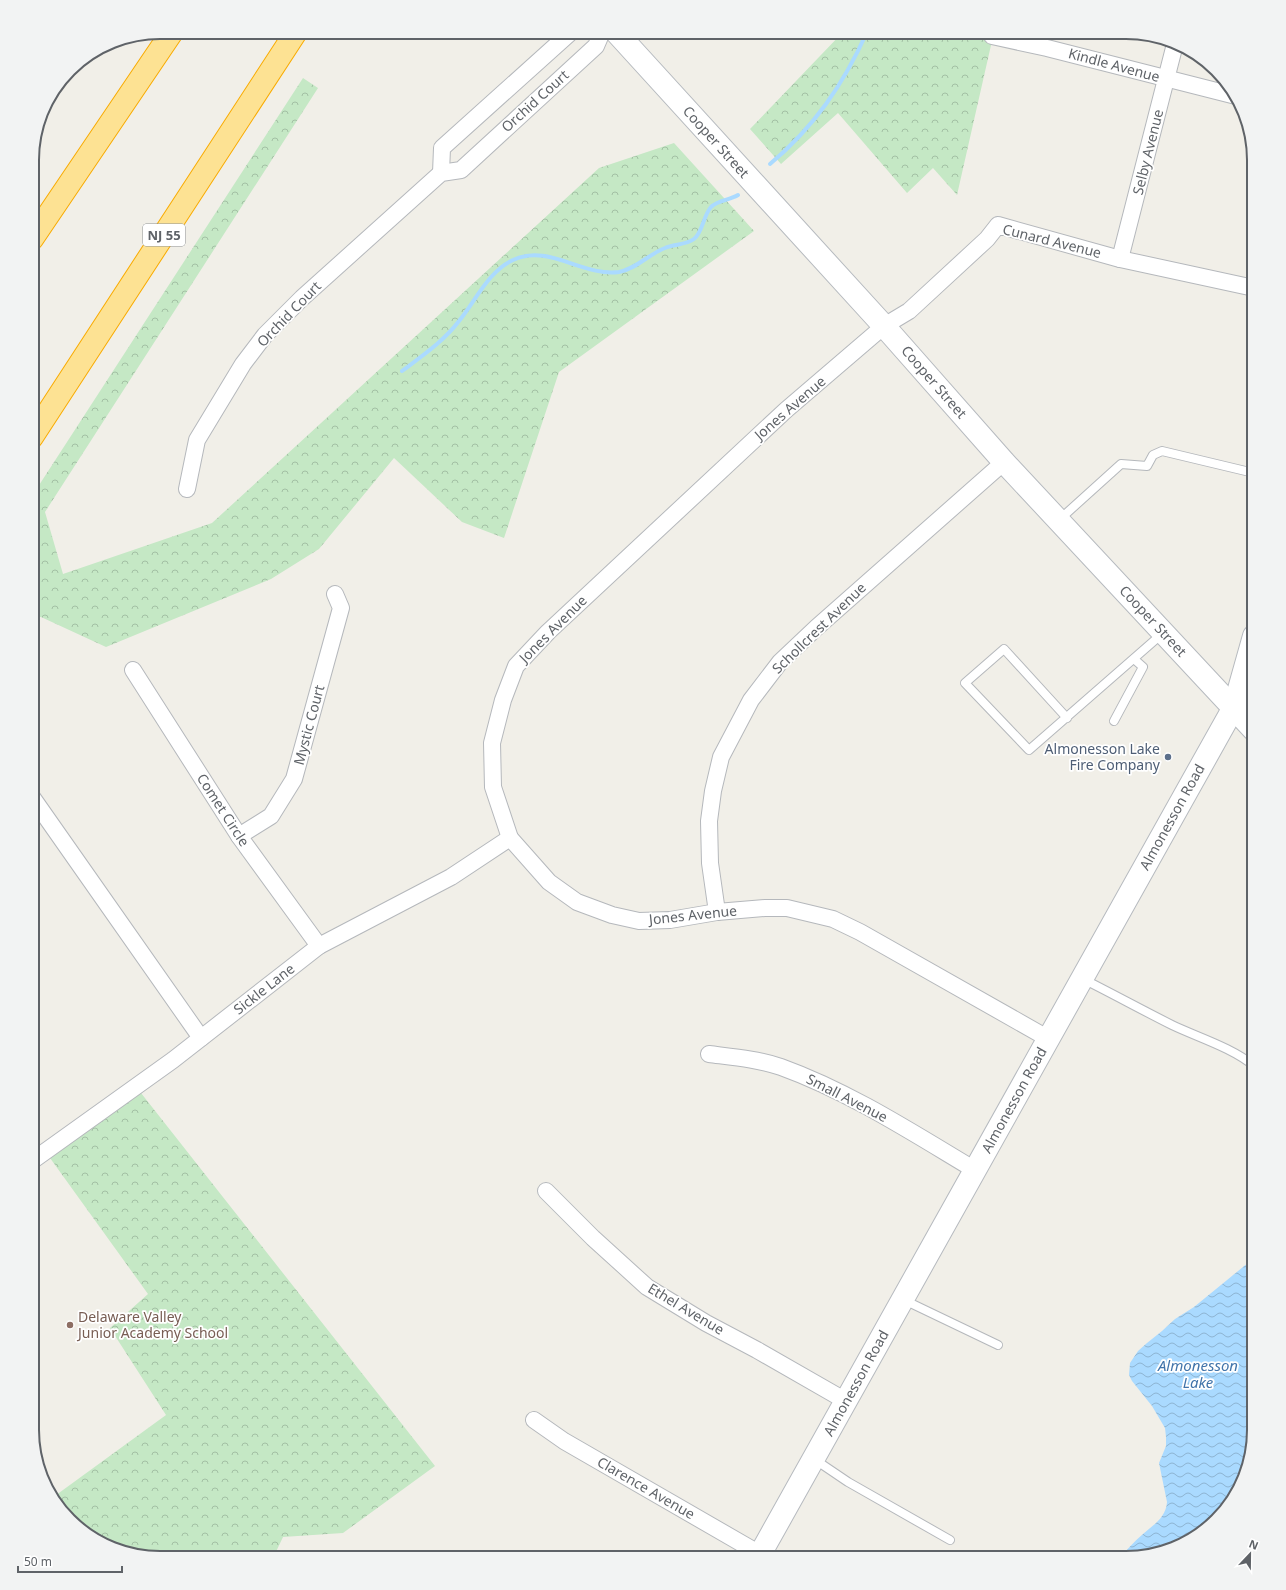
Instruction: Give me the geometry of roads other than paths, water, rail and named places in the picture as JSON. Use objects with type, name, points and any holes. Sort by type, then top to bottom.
[{"type":"highway","points":[[39,229],[167,39]]},
{"type":"highway","name":"NJ 55","points":[[39,426],[291,39]]},
{"type":"street","name":"Orchid Court","points":[[441,173],[442,148],[563,39]]},
{"type":"street","name":"Orchid Court","points":[[187,489],[197,440],[243,364],[266,335],[302,298],[441,173],[461,170],[596,46],[599,39]]},
{"type":"street","name":"Cooper Street","points":[[622,39],[884,326],[1004,462],[1247,722]]},
{"type":"street","name":"Kindle Avenue","points":[[1006,39],[1228,94]]},
{"type":"street","name":"Selby Avenue","points":[[1120,259],[1174,49]]},
{"type":"street","name":"Cunard Avenue","points":[[884,326],[909,311],[998,226],[1120,259],[1247,286]]},
{"type":"street","name":"Jones Avenue","points":[[884,326],[786,410],[548,632],[516,666],[503,700],[492,742],[493,787],[510,838],[549,882],[577,902],[612,915],[638,921],[670,920],[717,912],[765,908],[787,908],[833,919],[867,936],[1049,1039]]},
{"type":"street","name":"Schollcrest Avenue","points":[[717,912],[710,863],[709,821],[713,791],[721,757],[751,700],[780,662],[816,628],[1004,462]]},
{"type":"street","name":"Mystic Court","points":[[239,836],[271,816],[294,779],[341,608],[335,594]]},
{"type":"street","name":"Almonesson Road","points":[[762,1551],[1234,707],[1247,661]]},
{"type":"street","name":"Comet Circle","points":[[133,670],[239,836],[319,946]]},
{"type":"street","points":[[39,808],[201,1038]]},
{"type":"street","name":"Sickle Lane","points":[[39,1156],[201,1038],[319,946],[451,877],[510,838]]},
{"type":"street","name":"Small Avenue","points":[[709,1054],[749,1060],[780,1067],[826,1085],[880,1114],[975,1170]]},
{"type":"street","name":"Ethel Avenue","points":[[546,1191],[593,1238],[647,1286],[706,1323],[757,1350],[846,1401]]},
{"type":"street","name":"Clarence Avenue","points":[[534,1420],[564,1441],[751,1551]]},
{"type":"lane","points":[[1058,520],[1121,464],[1147,466],[1153,455],[1162,451],[1247,471]]},
{"type":"lane","points":[[1067,718],[1004,649],[965,683],[1029,750],[1067,718],[1164,633]]},
{"type":"lane","points":[[1114,721],[1143,667],[1134,659]]},
{"type":"lane","points":[[1082,978],[1172,1025],[1247,1060]]},
{"type":"lane","points":[[903,1300],[998,1345]]},
{"type":"lane","points":[[814,1458],[848,1482],[950,1540]]},
{"type":"water","name":"Almonesson Lake","points":[[1247,1264],[1247,1430],[1243,1461],[1238,1476],[1227,1497],[1206,1521],[1193,1531],[1172,1542],[1157,1547],[1126,1551],[1162,1517],[1167,1502],[1159,1463],[1166,1446],[1165,1428],[1152,1406],[1132,1381],[1129,1375],[1130,1363],[1138,1351],[1147,1343],[1175,1319],[1194,1307]]},
{"type":"waterway","points":[[770,164],[786,150],[814,120],[826,104],[848,70],[864,39]]},
{"type":"waterway","points":[[402,371],[447,335],[489,279],[504,265],[513,260],[526,256],[539,255],[592,270],[619,272],[637,265],[659,251],[694,239],[697,236],[711,207],[717,203],[738,195]]},
{"type":"place","name":"Almonesson Lake Fire Company","points":[[1168,757]]},
{"type":"place","name":"Delaware Valley Junior Academy School","points":[[70,1325]]}]
